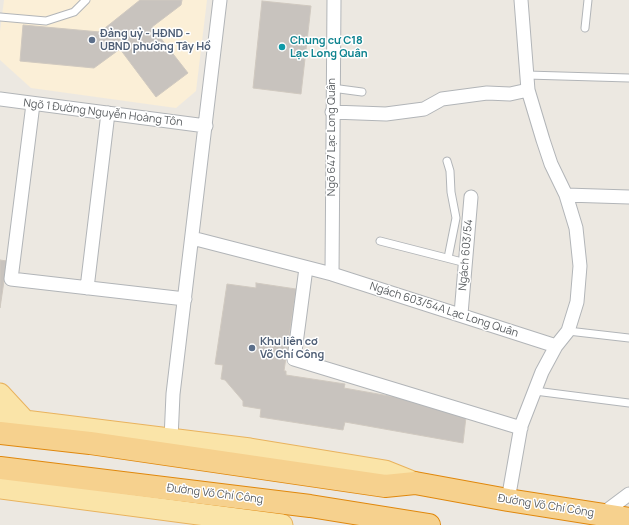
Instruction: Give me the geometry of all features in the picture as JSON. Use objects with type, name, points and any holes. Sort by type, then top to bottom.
[{"type":"highway","name":"Đường Võ Chí Công","points":[[0,433],[90,443],[385,486],[415,483],[508,500],[629,519]]},
{"type":"highway","name":"Đường Võ Chí Công","points":[[0,468],[310,506],[429,525]]},
{"type":"main road","points":[[0,394],[24,420]]},
{"type":"main road","name":"Đường Võ Chí Công","points":[[0,418],[250,449],[385,471],[415,483]]},
{"type":"main road","name":"Đường Võ Chí Công","points":[[4,491],[226,521],[274,524]]},
{"type":"street","points":[[171,439],[173,394],[220,0]]},
{"type":"street","name":"Ngõ 647 Lạc Long Quân","points":[[332,274],[332,88],[334,0]]},
{"type":"street","points":[[508,500],[521,428],[542,372],[556,346],[568,331],[577,302],[580,266],[576,228],[566,195],[551,164],[528,90],[522,0]]},
{"type":"street","points":[[332,112],[386,114],[424,109],[442,99],[487,93],[510,94],[528,90]]},
{"type":"street","name":"Ngõ 1 Đường Nguyễn Hoàng Tôn","points":[[0,99],[206,126]]},
{"type":"street","points":[[33,104],[11,279],[185,299]]},
{"type":"street","points":[[87,288],[108,113]]},
{"type":"street","points":[[566,195],[629,197]]},
{"type":"street","name":"Ngách 603/54","points":[[461,314],[471,197]]},
{"type":"street","name":"Ngách 603/54A Lạc Long Quân","points":[[192,238],[332,274],[461,314],[556,346]]},
{"type":"street","points":[[306,268],[294,360],[521,428]]},
{"type":"street","points":[[601,515],[629,494]]},
{"type":"lane","points":[[0,17],[46,21],[74,12],[86,0]]},
{"type":"lane","points":[[585,28],[588,0]]},
{"type":"lane","points":[[527,74],[629,78]]},
{"type":"lane","points":[[332,88],[362,92]]},
{"type":"lane","points":[[447,161],[450,171],[451,192],[456,218],[448,258]]},
{"type":"lane","points":[[380,242],[466,263]]},
{"type":"lane","points":[[568,331],[629,338]]},
{"type":"lane","points":[[535,390],[629,403]]},
{"type":"shaded area","points":[[4,0],[207,0],[196,91],[176,108],[31,88],[0,60],[0,31]]},
{"type":"building","name":"Đảng uỷ - HĐND - UBND phường Tây Hồ","points":[[140,0],[182,0],[181,5],[152,27],[188,73],[156,97],[120,49],[94,68],[20,61],[23,25],[100,32]]},
{"type":"building","name":"Chung cư C18 Lạc Long Quân","points":[[262,1],[311,6],[301,94],[253,88]]},
{"type":"building","points":[[0,260],[7,261],[0,308]]},
{"type":"building","name":"Khu liên cơ Võ Chí Công","points":[[256,283],[296,289],[284,371],[286,371],[286,375],[345,384],[344,388],[412,400],[466,417],[463,443],[345,422],[343,430],[260,417],[261,409],[243,406],[243,401],[225,380],[221,379],[223,365],[215,364],[227,284],[256,288]]},
{"type":"place","name":"Đảng uỷ - HĐND - UBND phường Tây Hồ","points":[[92,40]]},
{"type":"place","name":"Chung cư C18 Lạc Long Quân","points":[[282,47]]},
{"type":"place","name":"Khu liên cơ Võ Chí Công","points":[[252,348]]}]
